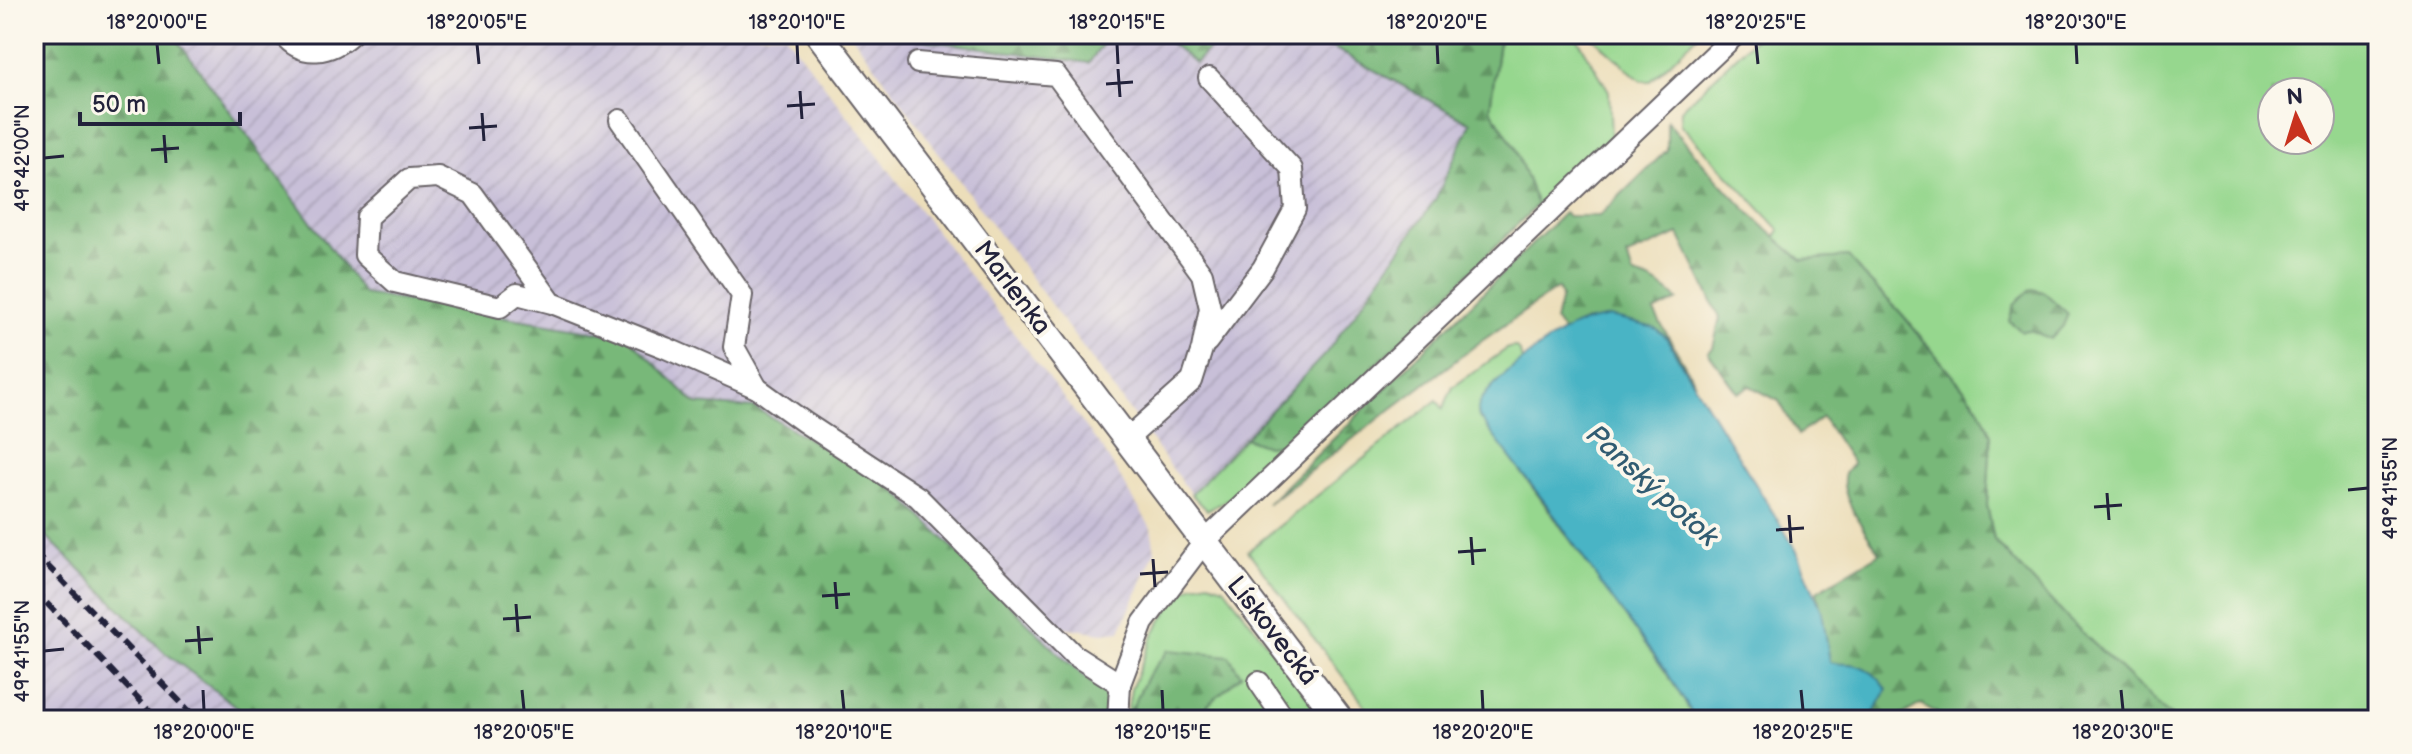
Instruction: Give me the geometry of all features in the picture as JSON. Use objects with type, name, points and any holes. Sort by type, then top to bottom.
[{"type":"main road","name":"Marlenka","points":[[819,34],[1204,542]]},
{"type":"main road","name":"Lískovecká","points":[[1204,542],[1340,720]]},
{"type":"street","points":[[283,34],[303,49],[323,51],[340,44],[351,34]]},
{"type":"street","points":[[1118,720],[1120,684],[1143,623],[1204,542],[1736,34]]},
{"type":"street","points":[[918,63],[1056,75],[1202,274],[1210,308],[1192,381],[1126,440]]},
{"type":"street","points":[[1202,349],[1263,268],[1295,209],[1292,169],[1209,78]]},
{"type":"street","points":[[620,120],[742,295],[734,347],[757,388]]},
{"type":"street","points":[[552,303],[473,194],[438,177],[409,179],[367,217],[365,255],[395,282],[500,307],[517,294],[552,303],[757,388],[918,497],[1073,654],[1120,684]]},
{"type":"street","points":[[1259,682],[1285,720]]},
{"type":"shaded area","points":[[173,34],[785,34],[1104,451],[1151,528],[1155,551],[1120,631],[1103,633],[1062,627],[1052,619],[1097,688],[891,486],[755,408],[696,404],[628,337],[363,294]]},
{"type":"shaded area","points":[[851,34],[1159,34],[1195,63],[1224,34],[1308,34],[1471,123],[1435,200],[1325,354],[1191,494]]},
{"type":"shaded area","points":[[34,524],[164,652],[254,720],[34,720]]},
{"type":"green space","points":[[34,34],[173,34],[364,294],[628,337],[696,404],[755,408],[892,487],[1061,656],[1107,697],[1105,720],[254,720],[164,652],[34,524]]},
{"type":"green space","points":[[906,34],[1110,34],[1089,63],[904,37]]},
{"type":"green space","points":[[1159,34],[1224,34],[1195,63]]},
{"type":"green space","points":[[1308,34],[1500,34],[1490,108],[1515,148],[1537,205],[1393,349],[1291,444],[1267,446],[1245,438],[1325,354],[1356,312],[1435,200],[1471,123]]},
{"type":"green space","points":[[1500,34],[1575,34],[1609,91],[1611,136],[1537,205],[1515,148],[1490,108]]},
{"type":"green space","points":[[1589,34],[1699,34],[1651,81],[1641,81]]},
{"type":"green space","points":[[1759,34],[2378,34],[2378,720],[2177,720],[2162,709],[2069,620],[1994,540],[1987,505],[1991,435],[1979,407],[1900,312],[1849,257],[1802,260],[1775,238],[1780,230],[1680,124],[1681,110]]},
{"type":"green space","points":[[1667,121],[1731,194],[1802,260],[1849,257],[1900,312],[1979,407],[1991,435],[1987,505],[1994,540],[2069,620],[2177,720],[1949,720],[1921,704],[1893,720],[1870,720],[1872,717],[1852,664],[1830,662],[1817,591],[1880,553],[1855,515],[1846,493],[1845,474],[1853,464],[1822,417],[1798,435],[1779,401],[1750,386],[1738,393],[1708,352],[1713,348],[1720,318],[1679,234],[1627,256],[1633,275],[1657,284],[1678,300],[1654,312],[1695,383],[1666,337],[1586,321],[1563,332],[1555,321],[1561,297],[1558,288],[1476,345],[1267,504],[1564,213],[1568,216],[1599,216],[1667,150]]},
{"type":"green space","points":[[2032,289],[2044,292],[2068,314],[2063,326],[2051,339],[2030,330],[2022,331],[2009,321],[2016,302]]},
{"type":"green space","points":[[1515,347],[1522,361],[1483,398],[1479,417],[1662,666],[1693,720],[1376,720],[1248,551],[1437,400],[1443,409],[1453,387],[1508,348]]},
{"type":"green space","points":[[1245,438],[1267,446],[1291,444],[1241,493],[1207,510],[1191,494]]},
{"type":"green space","points":[[1209,582],[1224,587],[1325,720],[1191,720],[1241,674],[1148,675],[1126,720],[1131,689],[1154,633],[1178,594],[1194,585]]},
{"type":"green space","points":[[1169,650],[1229,656],[1241,675],[1191,720],[1126,720],[1148,675]]},
{"type":"water","points":[[1610,317],[1655,328],[1666,337],[1798,553],[1822,611],[1830,662],[1867,669],[1887,690],[1870,720],[1696,720],[1666,671],[1550,509],[1479,417],[1478,408],[1492,387],[1529,355],[1574,326]]},
{"type":"waterway","name":"Panský potok","points":[[1249,34],[1254,50]]},
{"type":"railway","points":[[34,552],[198,720]]},
{"type":"railway","points":[[34,590],[159,720]]}]
